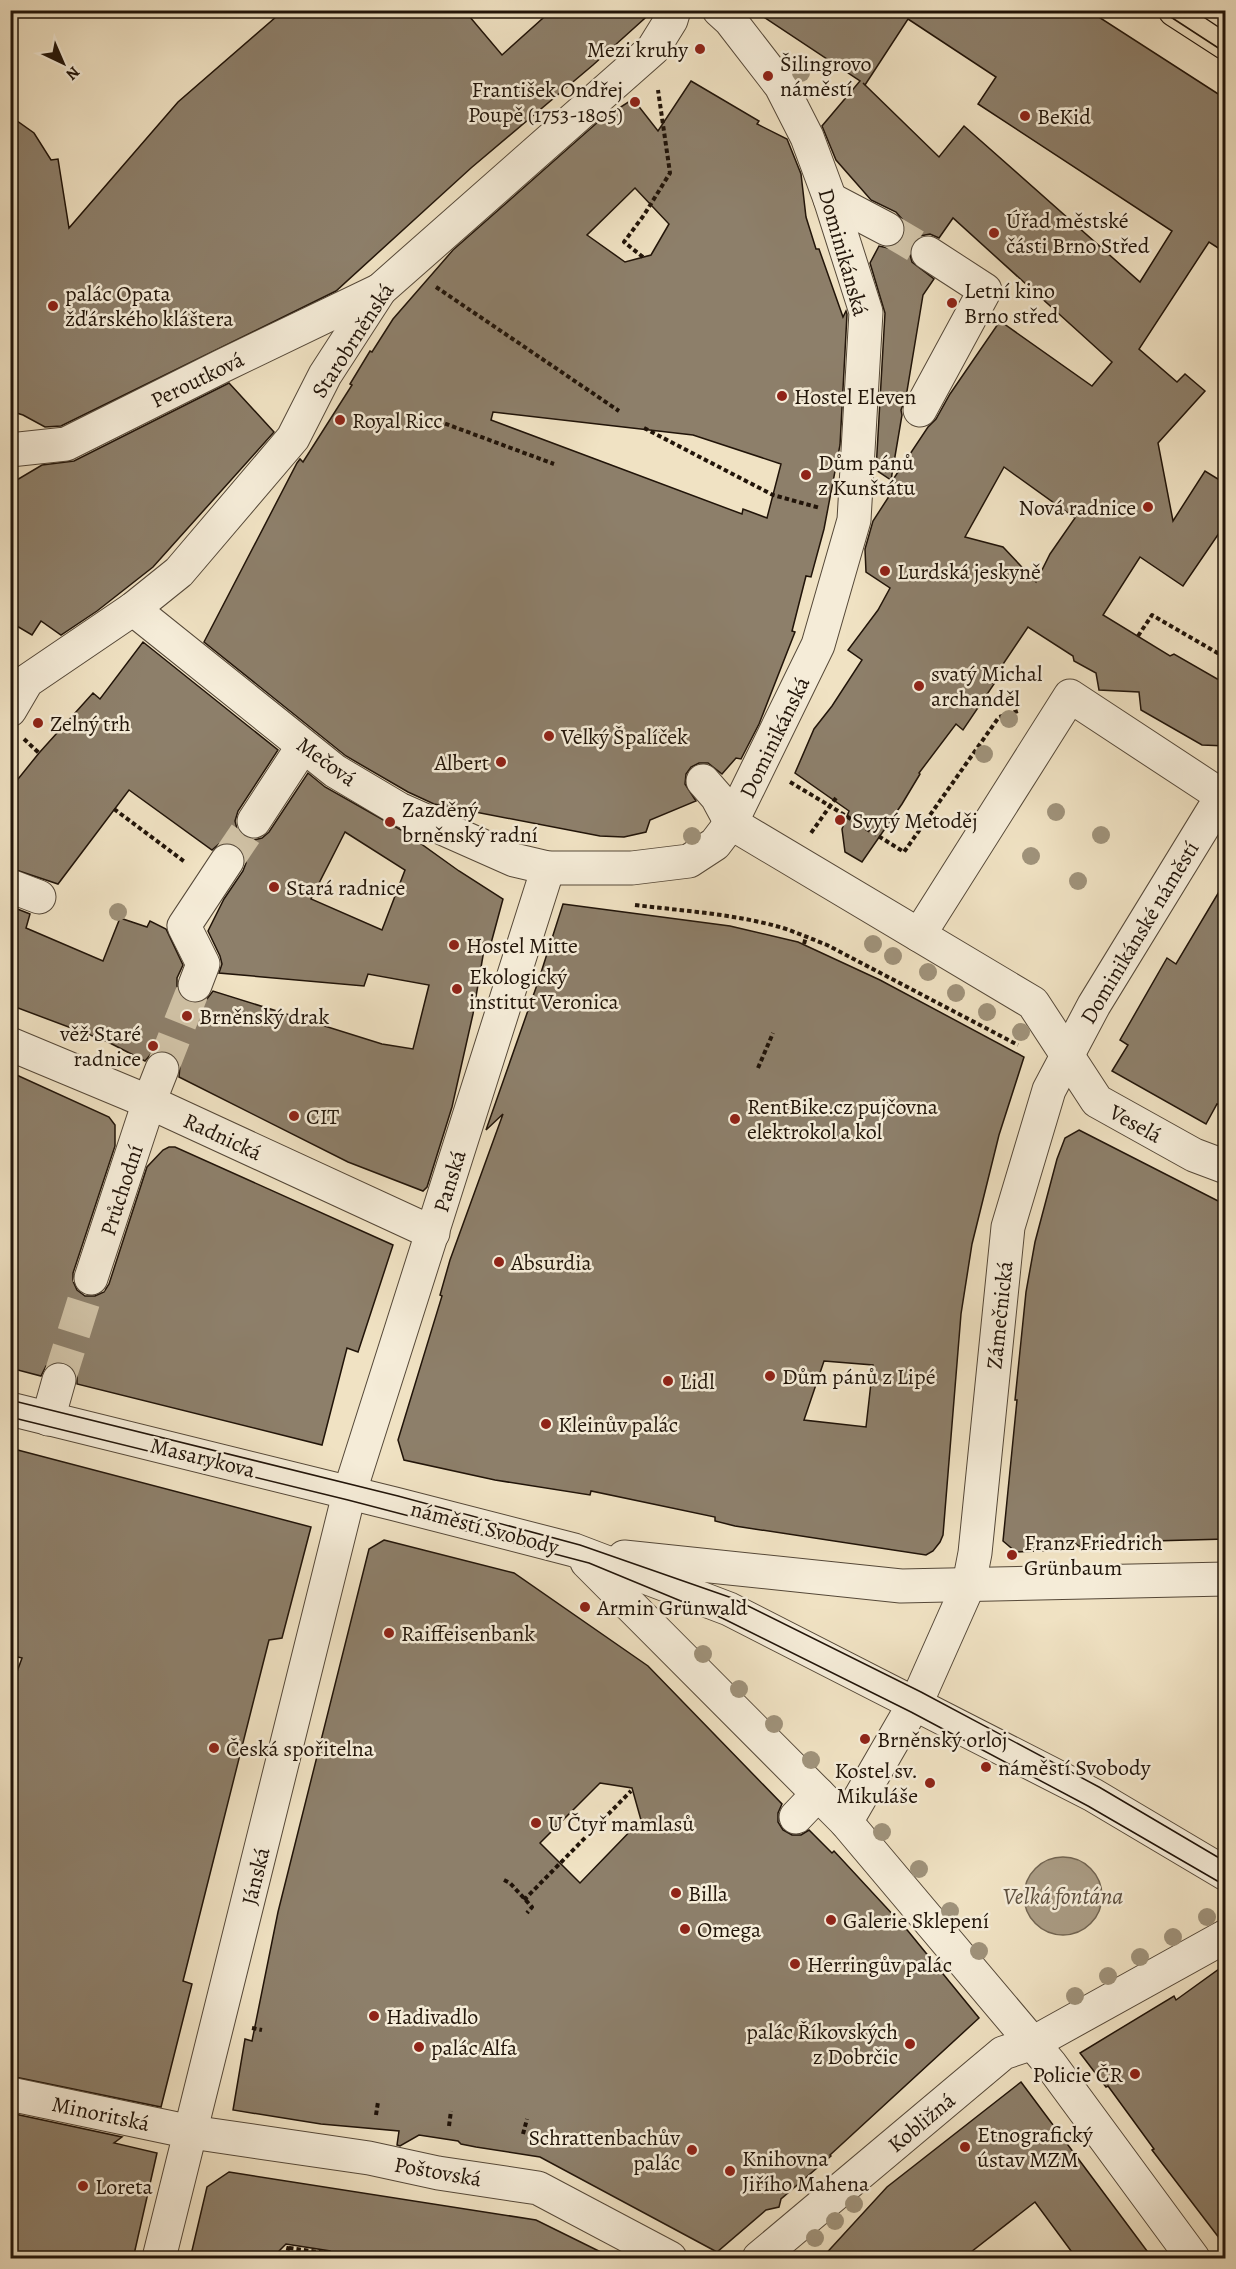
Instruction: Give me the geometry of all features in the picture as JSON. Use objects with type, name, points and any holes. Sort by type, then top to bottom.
[{"type":"main road","points":[[1175,10],[1226,43]]},
{"type":"street","name":"Starobrněnská","points":[[19,676],[68,656],[179,572],[292,438],[325,375],[380,290],[653,49],[671,20],[674,10]]},
{"type":"street","name":"Dominikánská","points":[[719,10],[730,20],[781,86],[807,137],[830,199],[866,312],[854,520],[818,645],[731,823]]},
{"type":"street","points":[[830,199],[887,229]]},
{"type":"street","points":[[920,410],[985,290],[928,253]]},
{"type":"street","name":"Peroutková","points":[[10,450],[66,444],[380,290]]},
{"type":"street","name":"Mečová","points":[[133,609],[335,771],[399,809],[514,860],[548,868]]},
{"type":"street","points":[[10,710],[19,676]]},
{"type":"street","points":[[919,935],[1070,696]]},
{"type":"street","name":"Dominikánské náměstí","points":[[1060,1069],[1094,1005],[1224,797],[1070,696]]},
{"type":"street","points":[[254,820],[303,746]]},
{"type":"street","points":[[548,868],[632,868],[689,861],[715,844],[731,823],[717,797],[703,781]]},
{"type":"street","name":"Dominikánské náměstí","points":[[731,823],[1033,1003],[1060,1069]]},
{"type":"street","name":"Panská","points":[[349,1494],[548,868]]},
{"type":"street","points":[[195,985],[203,964],[184,926],[219,871]]},
{"type":"street","name":"Radnická","points":[[10,1044],[149,1102],[433,1233]]},
{"type":"street","name":"Průchodní","points":[[91,1278],[162,1069]]},
{"type":"street","name":"Veselá","points":[[1060,1069],[1097,1101],[1194,1155],[1226,1167]]},
{"type":"street","name":"Zámečnická","points":[[969,1584],[975,1553],[1008,1227],[1048,1090],[1060,1069]]},
{"type":"street","points":[[48,1419],[59,1380]]},
{"type":"street","name":"Masarykova","points":[[10,1409],[349,1494],[395,1503]]},
{"type":"street","name":"Jánská","points":[[159,2259],[349,1494]]},
{"type":"street","name":"náměstí Svobody","points":[[395,1503],[574,1550],[729,1609],[1094,1795],[1226,1874]]},
{"type":"street","name":"náměstí Svobody","points":[[574,1550],[901,1586],[1226,1579]]},
{"type":"street","name":"náměstí Svobody","points":[[574,1550],[668,1641],[846,1822],[1052,2065],[1193,2259]]},
{"type":"street","points":[[846,1822],[916,1703],[969,1584]]},
{"type":"street","points":[[796,1817],[818,1794]]},
{"type":"street","points":[[1033,2043],[1226,1936]]},
{"type":"street","name":"Kobližná","points":[[759,2259],[1002,2053],[1033,2043]]},
{"type":"street","name":"Minoritská","points":[[10,2094],[191,2132]]},
{"type":"street","name":"Poštovská","points":[[191,2132],[369,2158],[538,2188],[670,2259]]},
{"type":"path","points":[[643,257],[624,242],[670,173],[661,120]]},
{"type":"path","points":[[430,283],[620,411]]},
{"type":"path","points":[[438,421],[554,464]]},
{"type":"path","points":[[644,428],[773,495],[827,510]]},
{"type":"path","points":[[1138,636],[1152,615],[1226,658]]},
{"type":"path","points":[[800,788],[904,852],[999,717],[1070,696]]},
{"type":"path","points":[[807,838],[836,798]]},
{"type":"path","points":[[114,809],[219,871]]},
{"type":"path","points":[[626,904],[739,918],[782,928],[806,937],[957,1012],[1060,1069]]},
{"type":"path","points":[[804,944],[806,937]]},
{"type":"path","points":[[953,1020],[957,1012]]},
{"type":"path","points":[[758,1068],[773,1033]]},
{"type":"path","points":[[524,1900],[631,1791]]},
{"type":"path","points":[[504,1880],[510,1882],[532,1907],[527,1913]]},
{"type":"path","points":[[376,2115],[378,2102]]},
{"type":"path","points":[[449,2126],[451,2111]]},
{"type":"path","points":[[523,2134],[528,2119]]},
{"type":"path","points":[[286,2259],[289,2246],[326,2253],[326,2250]]},
{"type":"water","name":"Velká fontána","points":[[1055,1857],[1071,1857],[1085,1863],[1096,1874],[1102,1888],[1102,1904],[1096,1918],[1085,1929],[1071,1935],[1055,1935],[1041,1929],[1030,1918],[1024,1904],[1024,1888],[1030,1874],[1041,1863]]},
{"type":"building","points":[[284,10],[464,10],[502,55],[552,10],[654,10],[471,168],[336,291],[61,426],[45,427],[10,411],[10,116],[34,133],[51,160],[58,159],[69,228],[178,102]]},
{"type":"building","points":[[753,10],[1088,10],[1226,99],[1226,253],[1209,242],[1139,349],[1177,382],[1185,374],[1205,391],[1158,443],[1173,521],[1205,471],[1226,484],[1226,523],[1183,586],[1140,557],[1103,615],[1170,656],[1174,654],[1226,684],[1226,746],[1202,745],[1141,710],[1139,692],[1099,690],[1096,673],[1074,661],[1073,656],[1028,627],[991,682],[994,684],[963,730],[956,724],[919,773],[902,804],[862,862],[845,852],[842,829],[849,811],[795,773],[814,729],[862,660],[848,650],[878,610],[890,588],[866,572],[865,549],[873,521],[897,484],[892,481],[1000,321],[1092,386],[1112,362],[953,218],[939,238],[930,234],[920,236],[913,242],[909,251],[912,262],[934,279],[923,295],[906,397],[901,410],[891,480],[876,470],[885,313],[870,263],[879,246],[888,248],[897,244],[904,237],[906,228],[896,212],[871,200],[836,160],[822,126],[860,81]],"holes":[[[908,19],[996,77],[978,104],[1172,231],[1140,282],[964,126],[939,157],[865,85]],[[1004,467],[1075,518],[1050,554],[1036,582],[1003,547],[965,537]]]},
{"type":"building","points":[[691,81],[759,121],[757,124],[787,139],[801,174],[806,217],[816,249],[819,249],[843,317],[846,311],[847,314],[840,445],[824,529],[811,577],[806,576],[792,631],[795,632],[759,724],[741,759],[736,758],[722,774],[708,763],[699,763],[691,767],[686,774],[685,784],[696,801],[650,820],[646,832],[624,837],[600,836],[434,804],[408,792],[346,756],[204,642],[297,463],[300,459],[303,462],[352,385],[350,384],[370,351],[372,352],[393,319],[453,250],[599,121],[633,99],[658,131]],"holes":[[[635,188],[669,224],[651,255],[625,262],[587,235]],[[493,412],[693,435],[781,464],[767,518],[743,509],[742,514],[491,420]]]},
{"type":"building","points":[[229,383],[274,432],[153,567],[97,611],[61,635],[41,621],[32,635],[10,622],[10,484],[42,465],[74,461]]},
{"type":"building","points":[[143,642],[278,750],[238,811],[235,821],[237,829],[243,836],[254,840],[262,838],[269,832],[308,773],[325,787],[403,831],[503,899],[490,947],[485,944],[473,1014],[452,1107],[427,1187],[423,1191],[348,1162],[179,1077],[180,1066],[176,1057],[169,1052],[159,1051],[151,1054],[145,1061],[106,1041],[10,1005],[10,906],[30,914],[26,928],[103,961],[120,918],[147,927],[150,921],[166,929],[183,965],[177,978],[177,989],[181,997],[188,1002],[199,1003],[207,999],[213,991],[382,1044],[413,1049],[429,985],[368,974],[364,986],[219,973],[222,964],[220,956],[208,931],[224,899],[243,871],[246,863],[244,853],[238,846],[229,842],[219,844],[212,850],[129,790],[58,884],[10,868],[10,789],[93,693],[100,699]],"holes":[[[345,832],[405,870],[382,930],[311,899]]]},
{"type":"building","points":[[1226,880],[1226,1107],[1217,1104],[1206,1124],[1112,1071],[1128,1045],[1120,1040],[1167,958],[1176,964]]},
{"type":"building","points":[[563,904],[730,926],[798,942],[880,980],[1024,1057],[999,1135],[972,1244],[961,1314],[943,1535],[933,1551],[926,1555],[735,1526],[715,1521],[715,1517],[591,1491],[590,1495],[495,1480],[404,1460],[398,1440],[442,1296],[440,1295],[450,1260],[503,1114],[486,1130]],"holes":[[[824,1361],[873,1365],[866,1427],[804,1420]]]},
{"type":"building","points":[[10,1072],[109,1117],[115,1125],[115,1146],[73,1273],[73,1281],[77,1290],[85,1296],[95,1296],[104,1292],[109,1284],[147,1167],[163,1150],[169,1147],[175,1147],[393,1245],[358,1352],[347,1348],[322,1445],[77,1384],[77,1375],[73,1367],[64,1362],[54,1362],[46,1366],[41,1376],[10,1368]]},
{"type":"building","points":[[1079,1130],[1226,1205],[1226,1539],[1115,1542],[1116,1545],[1082,1548],[1071,1541],[1061,1550],[1016,1552],[1003,1541],[1026,1292],[1035,1242],[1057,1159],[1065,1138]]},
{"type":"building","points":[[10,1448],[311,1527],[282,1638],[269,1640],[183,1981],[192,1984],[161,2107],[10,2076],[10,1691],[22,1658],[10,1655]]},
{"type":"building","points":[[384,1540],[514,1573],[648,1666],[782,1804],[778,1813],[778,1822],[783,1830],[792,1835],[801,1835],[809,1830],[832,1853],[834,1851],[908,1931],[979,2018],[831,2156],[781,2199],[779,2207],[766,2210],[717,2252],[540,2157],[419,2135],[400,2146],[397,2145],[399,2131],[321,2124],[233,2110],[245,2039],[252,2041],[278,1912],[369,1549]],"holes":[[[600,1783],[632,1788],[641,1820],[580,1883],[540,1843]]]},
{"type":"building","points":[[1226,1964],[1226,2247],[1152,2150],[1154,2149],[1108,2086],[1106,2087],[1080,2053],[1174,1996],[1176,2000]]},
{"type":"building","points":[[1021,2082],[1153,2259],[1077,2259],[1035,2202],[962,2259],[821,2259],[887,2187]]},
{"type":"building","name":"Loreta","points":[[10,2113],[122,2137],[114,2143],[157,2153],[133,2259],[10,2259]]},
{"type":"building","points":[[229,2172],[536,2220],[615,2259],[329,2259],[330,2251],[286,2244],[271,2259],[190,2259],[207,2187]]},
{"type":"tunnel","points":[[887,229],[928,253]]},
{"type":"tunnel","points":[[227,861],[254,821]]},
{"type":"tunnel","points":[[162,1069],[195,985]]},
{"type":"tunnel","points":[[59,1380],[91,1278]]},
{"type":"tram line","points":[[1160,10],[1226,53]]},
{"type":"tram line","points":[[1193,10],[1226,32]]},
{"type":"tram line","points":[[10,1400],[398,1496],[580,1545],[732,1598],[921,1692],[1099,1787],[1226,1862]]},
{"type":"tram line","points":[[10,1417],[348,1500],[589,1563],[722,1618],[911,1712],[1088,1806],[1226,1886]]},
{"type":"place","name":"Mezi kruhy","points":[[700,49]]},
{"type":"place","name":"Šilingrovo náměstí","points":[[768,76]]},
{"type":"place","name":"František Ondřej Poupě (1753-1805)","points":[[635,102]]},
{"type":"place","name":"BeKid","points":[[1025,116]]},
{"type":"place","name":"Úřad městské části Brno Střed","points":[[994,233]]},
{"type":"place","name":"Letní kino Brno střed","points":[[952,303]]},
{"type":"place","name":"palác Opata žďárského kláštera","points":[[53,306]]},
{"type":"place","name":"Hostel Eleven","points":[[782,396]]},
{"type":"place","name":"Royal Ricc","points":[[340,420]]},
{"type":"place","name":"Dům pánů z Kunštátu","points":[[806,475]]},
{"type":"place","name":"Nová radnice","points":[[1148,507]]},
{"type":"place","name":"Lurdská jeskyně","points":[[885,571]]},
{"type":"place","name":"svatý Michal archanděl","points":[[919,686]]},
{"type":"place","name":"Zelný trh","points":[[38,723]]},
{"type":"place","name":"Velký Špalíček","points":[[549,736]]},
{"type":"place","name":"Albert","points":[[501,762]]},
{"type":"place","name":"Svytý Metoděj","points":[[840,820]]},
{"type":"place","name":"Zazděný brněnský radní","points":[[390,822]]},
{"type":"place","name":"Stará radnice","points":[[274,887]]},
{"type":"place","name":"Hostel Mitte","points":[[454,945]]},
{"type":"place","name":"Ekologický institut Veronica","points":[[457,989]]},
{"type":"place","name":"Brněnský drak","points":[[187,1016]]},
{"type":"place","name":"věž Staré radnice","points":[[153,1046]]},
{"type":"place","name":"CIT","points":[[294,1116]]},
{"type":"place","name":"RentBike.cz pujčovna elektrokol a kol","points":[[735,1119]]},
{"type":"place","name":"Absurdia","points":[[499,1262]]},
{"type":"place","name":"Dům pánů z Lipé","points":[[770,1376]]},
{"type":"place","name":"Lidl","points":[[668,1381]]},
{"type":"place","name":"Kleinův palác","points":[[546,1424]]},
{"type":"place","name":"Franz Friedrich Grünbaum","points":[[1012,1555]]},
{"type":"place","name":"Armin Grünwald","points":[[585,1607]]},
{"type":"place","name":"Raiffeisenbank","points":[[389,1633]]},
{"type":"place","name":"Brněnský orloj","points":[[865,1739]]},
{"type":"place","name":"Česká spořitelna","points":[[214,1748]]},
{"type":"place","name":"náměstí Svobody","points":[[986,1767]]},
{"type":"place","name":"Kostel sv. Mikuláše","points":[[930,1783]]},
{"type":"place","name":"U Čtyř mamlasů","points":[[536,1823]]},
{"type":"place","name":"Billa","points":[[676,1893]]},
{"type":"place","name":"Galerie Sklepení","points":[[831,1920]]},
{"type":"place","name":"Omega","points":[[685,1929]]},
{"type":"place","name":"Herringův palác","points":[[795,1964]]},
{"type":"place","name":"Hadivadlo","points":[[374,2016]]},
{"type":"place","name":"palác Říkovských z Dobrčic","points":[[910,2044]]},
{"type":"place","name":"palác Alfa","points":[[419,2047]]},
{"type":"place","name":"Policie ČR","points":[[1135,2074]]},
{"type":"place","name":"Etnografický ústav MZM","points":[[965,2147]]},
{"type":"place","name":"Schrattenbachův palác","points":[[692,2150]]},
{"type":"place","name":"Knihovna Jiřího Mahena","points":[[730,2171]]},
{"type":"place","name":"Loreta","points":[[83,2186]]}]
